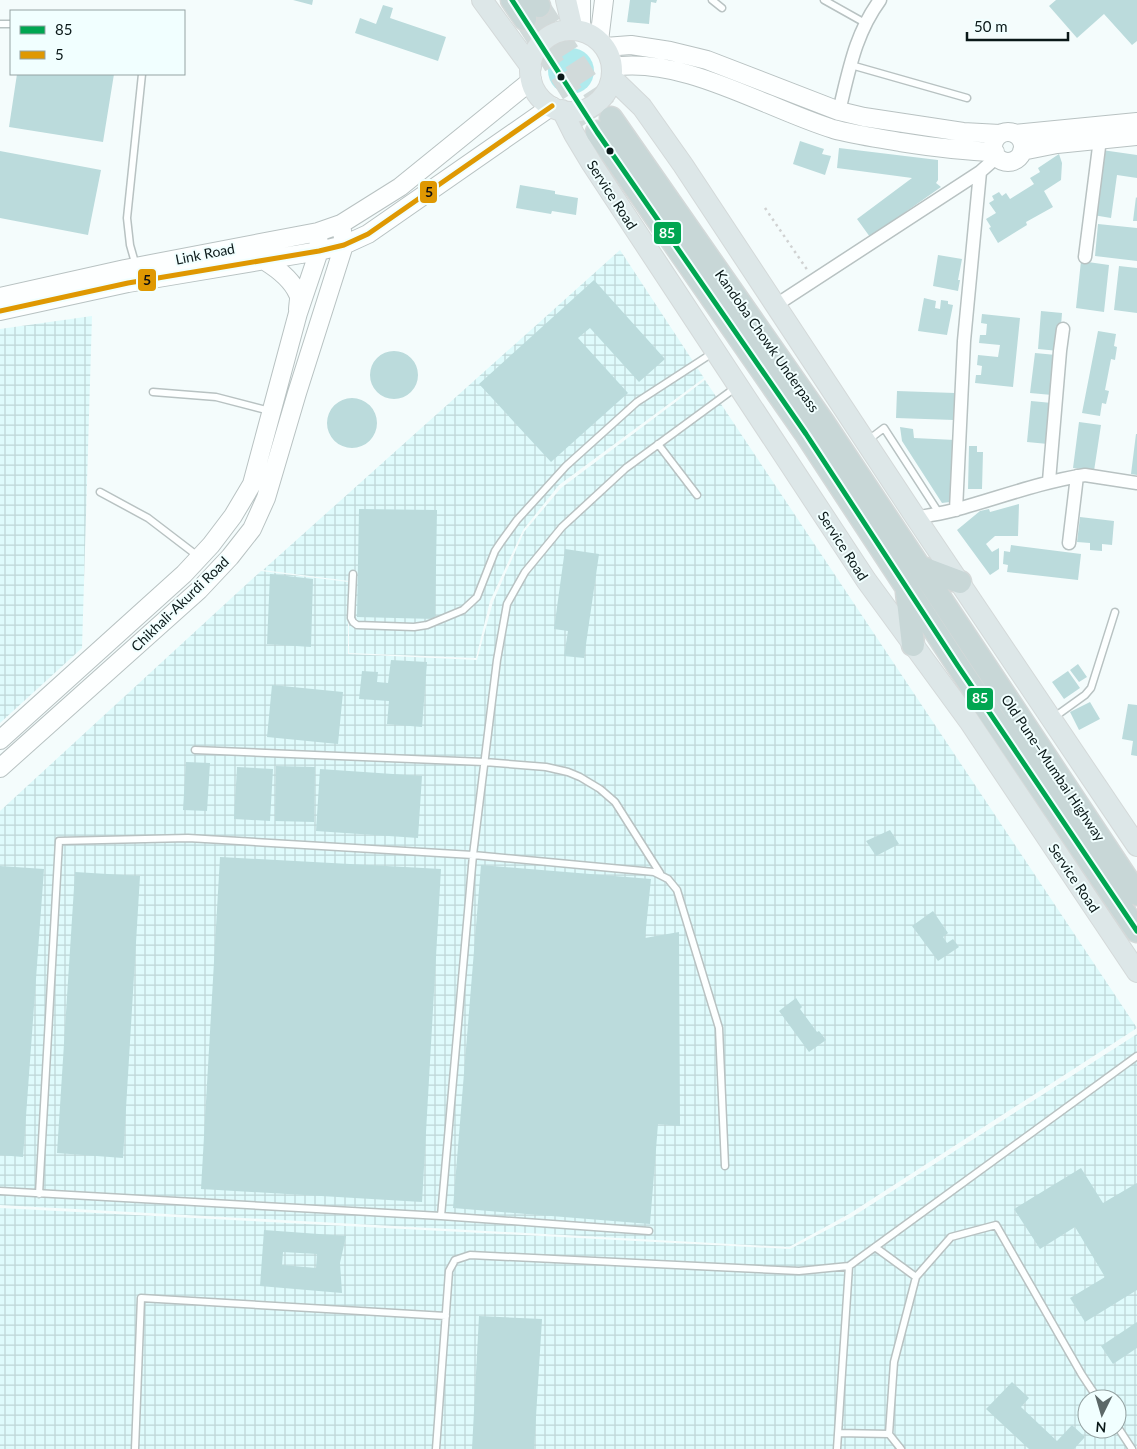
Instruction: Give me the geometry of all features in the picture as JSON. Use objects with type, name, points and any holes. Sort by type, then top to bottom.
[{"type":"highway","points":[[512,0],[533,8]]},
{"type":"highway","name":"Kandoba Chowk Underpass","points":[[906,586],[604,125],[817,414],[920,567]]},
{"type":"highway","points":[[920,567],[960,582]]},
{"type":"highway","name":"Old Pune–Mumbai Highway","points":[[920,567],[1137,894]]},
{"type":"highway","points":[[906,586],[914,645]]},
{"type":"highway","name":"Old Pune–Mumbai Highway","points":[[906,586],[1137,931]]},
{"type":"main road","points":[[482,0],[531,73],[538,94],[557,108],[580,111],[595,104],[606,93],[612,72],[628,64],[701,78],[833,129],[860,136],[960,151],[996,154]]},
{"type":"main road","points":[[566,0],[577,31]]},
{"type":"main road","points":[[577,31],[581,0]]},
{"type":"main road","points":[[604,0],[602,44],[612,72],[658,129],[916,518],[1137,846]]},
{"type":"main road","points":[[531,73],[533,56],[543,42],[556,33],[577,31],[602,44],[631,45],[670,51],[707,60],[839,111],[864,117],[963,132],[1008,134],[1137,122]]},
{"type":"main road","name":"Link Road","points":[[0,297],[130,273],[318,232],[341,224],[400,187],[531,73]]},
{"type":"main road","name":"Link Road","points":[[0,311],[130,273],[265,261],[319,252],[344,245],[368,234],[557,108]]},
{"type":"main road","name":"Service Road","points":[[557,108],[866,580],[969,720],[1137,972]]},
{"type":"main road","points":[[1008,134],[1022,141],[1022,151],[1016,159],[1011,161],[1001,160],[996,154],[994,142],[1008,134]]},
{"type":"main road","points":[[1022,151],[1056,144],[1137,136]]},
{"type":"main road","name":"Chikhali-Akurdi Road","points":[[0,768],[199,590],[230,557],[252,529],[266,498],[344,245],[341,224]]},
{"type":"main road","name":"Chikhali-Akurdi Road","points":[[0,740],[137,618],[199,558],[233,516],[252,484],[298,313],[319,252],[318,232]]},
{"type":"main road","points":[[265,261],[288,280],[299,295],[298,313]]},
{"type":"street","points":[[839,111],[857,41],[865,23],[880,0]]},
{"type":"street","points":[[1085,257],[1100,140]]},
{"type":"street","points":[[776,305],[980,172],[996,154]]},
{"type":"street","points":[[956,510],[964,341],[980,172]]},
{"type":"street","points":[[1049,481],[1063,328]]},
{"type":"street","points":[[916,518],[956,510],[1049,481],[1077,476],[1085,475],[1137,483]]},
{"type":"street","points":[[1069,543],[1077,476]]},
{"type":"lane","points":[[712,0],[722,8]]},
{"type":"lane","points":[[824,0],[865,23]]},
{"type":"lane","points":[[851,65],[967,98]]},
{"type":"lane","points":[[130,273],[130,245],[127,218],[142,75]]},
{"type":"lane","points":[[353,574],[351,618],[357,625],[414,627],[427,625],[464,610],[477,596],[495,551],[501,542],[517,520],[566,466],[637,402],[715,351]]},
{"type":"lane","points":[[441,1216],[473,855],[497,660],[507,604],[525,572],[562,527],[626,468],[738,386]]},
{"type":"lane","points":[[153,392],[216,398],[271,412]]},
{"type":"lane","points":[[866,441],[884,428],[939,513]]},
{"type":"lane","points":[[658,444],[697,495]]},
{"type":"lane","points":[[100,492],[148,518],[199,558]]},
{"type":"lane","points":[[1052,719],[1085,695],[1090,688],[1115,612]]},
{"type":"lane","points":[[195,750],[484,762],[546,767],[580,777],[600,789],[615,802],[661,875]]},
{"type":"lane","points":[[39,1194],[59,841],[188,838],[473,855],[654,872],[661,875],[668,879],[677,890],[719,1028],[725,1166]]},
{"type":"lane","points":[[436,1449],[449,1271],[455,1260],[470,1255],[798,1271],[848,1266],[1137,1056]]},
{"type":"lane","points":[[0,1191],[441,1216],[649,1231]]},
{"type":"lane","points":[[901,1449],[889,1434],[894,1362],[916,1277],[952,1237],[996,1226],[1092,1389]]},
{"type":"lane","points":[[875,1247],[916,1277]]},
{"type":"lane","points":[[837,1449],[848,1266]]},
{"type":"lane","points":[[135,1449],[141,1298],[446,1316]]},
{"type":"lane","points":[[838,1433],[889,1434]]},
{"type":"path","points":[[765,208],[814,280]]},
{"type":"shaded area","points":[[571,48],[584,52],[590,58],[594,71],[590,84],[584,90],[571,94],[558,90],[552,84],[548,71],[552,58],[558,52]]},
{"type":"shaded area","points":[[620,250],[704,378],[559,485],[523,530],[490,601],[476,658],[349,653],[349,581],[263,570]]},
{"type":"shaded area","points":[[92,316],[82,648],[0,723],[0,329]]},
{"type":"shaded area","points":[[705,380],[1137,1028],[849,1214],[789,1247],[0,1205],[0,811],[261,571],[348,582],[348,654],[477,660],[493,602],[524,532],[561,488]]},
{"type":"shaded area","points":[[1137,1034],[1137,1449],[0,1449],[0,1208],[790,1249],[852,1217]]},
{"type":"building","points":[[293,0],[313,0],[312,5]]},
{"type":"building","points":[[630,0],[657,0],[656,3],[651,2],[649,24],[627,22]]},
{"type":"building","points":[[1056,0],[1137,0],[1137,41],[1132,45],[1104,14],[1077,38],[1049,6]]},
{"type":"building","points":[[383,5],[393,8],[390,18],[446,37],[438,61],[355,33],[360,18],[376,24]]},
{"type":"building","points":[[17,75],[114,75],[103,142],[9,127]]},
{"type":"building","points":[[800,141],[824,149],[822,154],[831,156],[825,175],[793,164]]},
{"type":"building","points":[[839,148],[938,160],[938,180],[936,183],[941,187],[870,237],[857,219],[912,178],[837,168]]},
{"type":"building","points":[[1102,150],[1137,155],[1137,178],[1117,175],[1111,218],[1093,215]]},
{"type":"building","points":[[0,151],[101,170],[88,235],[0,218]]},
{"type":"building","points":[[1059,154],[1062,163],[1061,180],[1044,191],[1053,207],[1026,222],[1027,225],[998,243],[986,219],[996,213],[989,203],[994,200],[992,196],[999,192],[1002,196],[1006,193],[1010,199],[1034,184],[1030,178],[1040,172],[1038,168]]},
{"type":"building","points":[[520,185],[555,191],[555,194],[578,198],[576,215],[552,211],[551,214],[516,208]]},
{"type":"building","points":[[1136,197],[1137,221],[1133,221]]},
{"type":"building","points":[[1098,224],[1137,228],[1137,261],[1095,256]]},
{"type":"building","points":[[938,255],[962,259],[958,291],[933,286]]},
{"type":"building","points":[[1081,261],[1109,265],[1104,312],[1076,308]]},
{"type":"building","points":[[1119,266],[1137,268],[1137,313],[1114,310]]},
{"type":"building","points":[[594,280],[665,359],[639,382],[590,328],[578,338],[628,393],[551,462],[479,384]]},
{"type":"building","points":[[924,298],[936,301],[935,308],[940,309],[941,300],[948,301],[948,304],[953,305],[947,335],[918,331]]},
{"type":"building","points":[[1041,311],[1062,313],[1059,351],[1038,349]]},
{"type":"building","points":[[982,314],[1020,318],[1013,387],[975,383],[976,375],[981,375],[982,366],[977,365],[978,355],[998,357],[1000,345],[979,343],[980,335],[986,335],[987,324],[981,323]]},
{"type":"building","points":[[1098,331],[1116,334],[1114,346],[1117,347],[1115,360],[1111,359],[1105,390],[1109,391],[1106,404],[1102,403],[1100,416],[1082,413]]},
{"type":"building","points":[[389,351],[399,351],[411,358],[418,370],[418,380],[411,392],[399,399],[389,399],[381,395],[374,388],[370,380],[370,370],[374,362],[381,355]]},
{"type":"building","points":[[1035,353],[1056,355],[1052,395],[1030,393]]},
{"type":"building","points":[[897,391],[955,393],[954,420],[896,418]]},
{"type":"building","points":[[347,398],[357,398],[370,405],[377,418],[377,428],[370,441],[357,448],[347,448],[338,444],[331,437],[327,428],[327,418],[331,409],[338,402]]},
{"type":"building","points":[[1031,401],[1052,403],[1048,444],[1027,442]]},
{"type":"building","points":[[1079,422],[1101,425],[1094,471],[1073,468]]},
{"type":"building","points":[[900,427],[913,429],[914,438],[955,440],[950,502],[942,503],[902,441]]},
{"type":"building","points":[[1137,434],[1137,475],[1131,474]]},
{"type":"building","points":[[969,446],[977,446],[977,452],[983,452],[982,489],[968,489]]},
{"type":"building","points":[[1019,504],[1018,536],[995,536],[986,544],[992,552],[999,548],[999,569],[990,575],[957,530],[980,511],[989,509],[990,512]]},
{"type":"building","points":[[359,509],[437,510],[435,619],[357,617]]},
{"type":"building","points":[[1080,517],[1114,521],[1112,545],[1102,544],[1102,551],[1090,550],[1090,543],[1077,542]]},
{"type":"building","points":[[1011,545],[1081,554],[1078,580],[1007,572],[1008,565],[1003,564],[1004,551],[1010,552]]},
{"type":"building","points":[[565,549],[599,554],[584,658],[564,656],[568,631],[554,629]]},
{"type":"building","points":[[270,574],[313,579],[311,647],[267,644]]},
{"type":"building","points":[[391,660],[427,662],[422,727],[387,724],[389,701],[359,699],[362,671],[378,672],[377,682],[388,683]]},
{"type":"building","points":[[1078,664],[1087,677],[1079,682],[1070,670]]},
{"type":"building","points":[[1068,671],[1080,688],[1064,699],[1052,682]]},
{"type":"building","points":[[272,685],[343,692],[338,744],[267,737]]},
{"type":"building","points":[[1090,702],[1100,719],[1079,730],[1070,712]]},
{"type":"building","points":[[1128,704],[1137,705],[1137,756],[1131,755],[1133,741],[1122,739]]},
{"type":"building","points":[[186,762],[210,763],[207,811],[183,810]]},
{"type":"building","points":[[276,766],[315,767],[314,822],[275,821]]},
{"type":"building","points":[[237,767],[273,769],[270,821],[234,819]]},
{"type":"building","points":[[320,769],[422,776],[418,838],[316,831]]},
{"type":"building","points":[[890,830],[899,844],[876,856],[866,841]]},
{"type":"building","points":[[220,857],[441,869],[422,1202],[201,1189]]},
{"type":"building","points":[[481,865],[651,879],[645,938],[679,932],[680,1126],[658,1124],[650,1224],[453,1208]]},
{"type":"building","points":[[0,866],[44,869],[23,1157],[0,1155]]},
{"type":"building","points":[[75,872],[140,876],[123,1158],[57,1153]]},
{"type":"building","points":[[933,911],[948,933],[943,937],[947,943],[953,939],[959,947],[938,961],[912,926]]},
{"type":"building","points":[[796,998],[802,1007],[800,1009],[817,1032],[819,1031],[826,1040],[809,1052],[779,1011]]},
{"type":"building","points":[[1081,1168],[1103,1203],[1137,1183],[1137,1290],[1085,1322],[1070,1298],[1105,1277],[1075,1227],[1040,1249],[1014,1209]]},
{"type":"building","points":[[264,1230],[346,1236],[340,1263],[342,1293],[260,1286]],"holes":[[[283,1252],[317,1254],[316,1268],[282,1265]]]},
{"type":"building","points":[[479,1316],[542,1319],[534,1449],[472,1449]]},
{"type":"building","points":[[1137,1322],[1137,1348],[1113,1364],[1101,1346]]},
{"type":"building","points":[[1012,1382],[1029,1398],[1021,1407],[1057,1441],[1072,1425],[1077,1430],[1077,1439],[1083,1439],[1074,1449],[1029,1449],[986,1409]]},
{"type":"tunnel","points":[[539,6],[611,118]]},
{"type":"tunnel","points":[[525,19],[597,132]]},
{"type":"transit line","name":"85","points":[[512,0],[597,132],[806,434],[958,666],[1137,931]]},
{"type":"transit line","name":"5","points":[[0,311],[128,283],[319,251],[344,245],[368,234],[552,106]]}]
